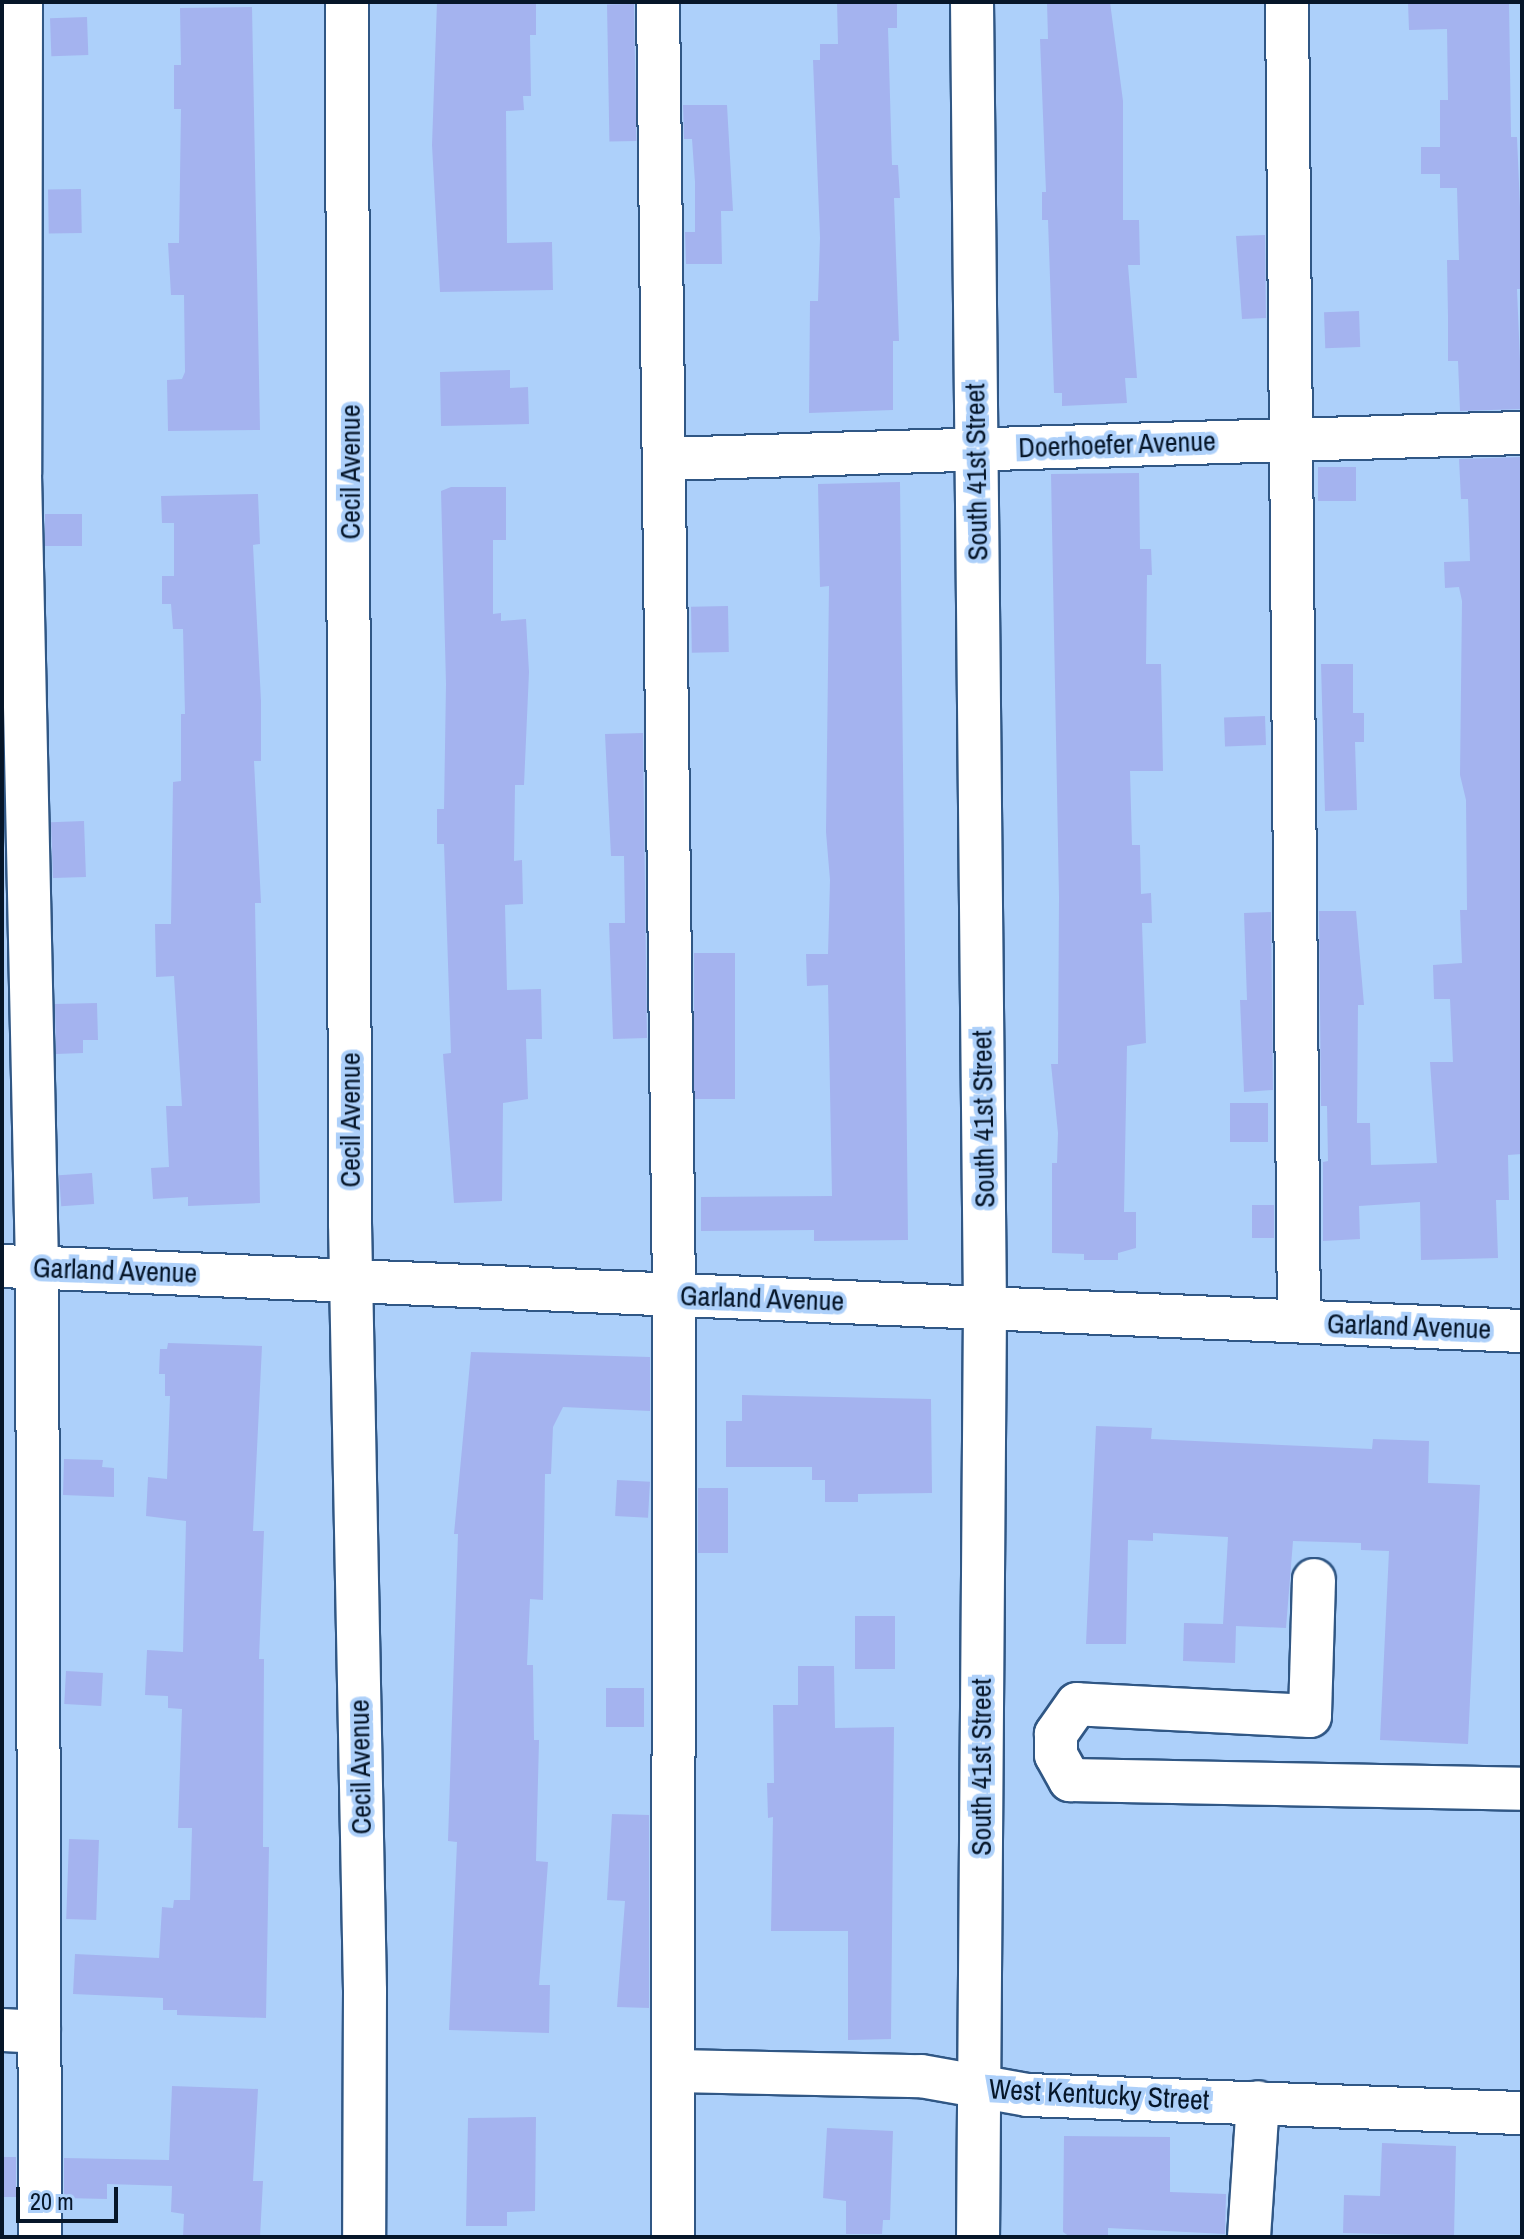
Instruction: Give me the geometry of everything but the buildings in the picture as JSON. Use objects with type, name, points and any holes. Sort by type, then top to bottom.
[{"type":"street","points":[[21,2],[21,2031],[40,2237]]},
{"type":"street","name":"Cecil Avenue","points":[[347,2],[351,1282],[365,1991],[364,2237]]},
{"type":"street","points":[[658,2],[674,1295],[676,2071],[673,2237]]},
{"type":"street","name":"South 41st Street","points":[[972,2],[985,1308],[978,2237]]},
{"type":"street","points":[[1287,2],[1299,1321]]},
{"type":"street","name":"Doerhoefer Avenue","points":[[664,459],[1522,433]]},
{"type":"street","name":"Garland Avenue","points":[[20,1267],[1522,1331]]},
{"type":"street","points":[[1314,1580],[1310,1716],[1077,1704],[1056,1734],[1056,1755],[1070,1780],[1522,1789]]},
{"type":"street","name":"West Kentucky Street","points":[[676,2071],[921,2076],[1028,2095],[1522,2113]]},
{"type":"street","points":[[1249,2237],[1258,2102]]}]
